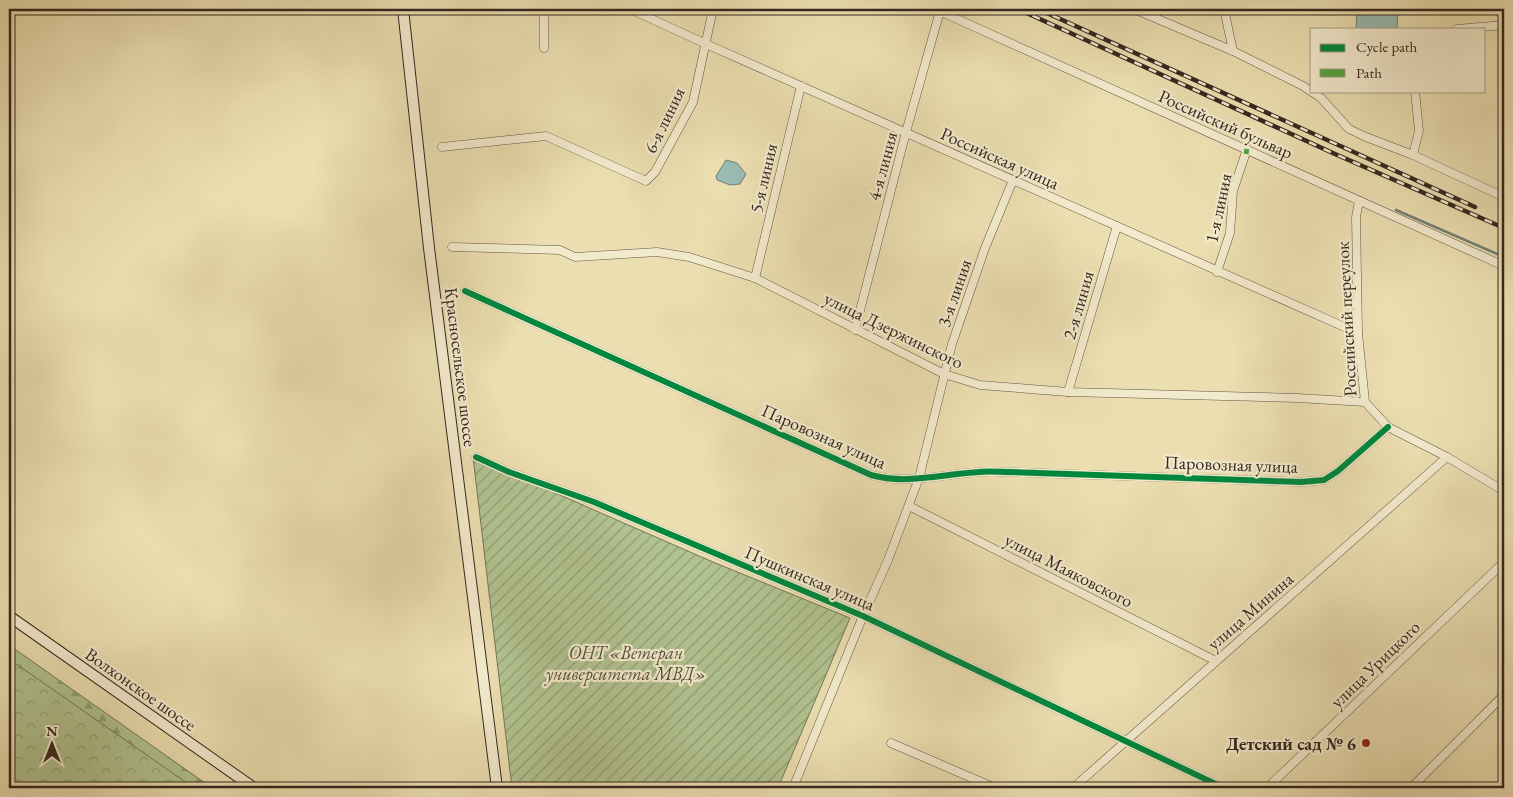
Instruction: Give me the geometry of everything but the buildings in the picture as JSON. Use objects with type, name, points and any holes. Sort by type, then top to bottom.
[{"type":"main road","name":"Красносельское шоссе","points":[[403,9],[429,248],[497,788]]},
{"type":"main road","name":"Волхонское шоссе","points":[[9,616],[254,788]]},
{"type":"street","points":[[544,9],[544,48]]},
{"type":"street","name":"Российская улица","points":[[630,9],[1217,272],[1358,333]]},
{"type":"street","name":"6-я линия","points":[[442,147],[546,136],[646,181],[655,172],[693,102],[713,9]]},
{"type":"street","points":[[1134,9],[1233,51],[1310,91]]},
{"type":"street","points":[[1224,9],[1233,51]]},
{"type":"street","name":"4-я линия","points":[[855,330],[938,10]]},
{"type":"street","name":"Российский бульвар","points":[[938,10],[1504,266]]},
{"type":"street","points":[[1469,28],[1504,25]]},
{"type":"street","name":"5-я линия","points":[[755,278],[801,86]]},
{"type":"street","points":[[1312,92],[1321,98],[1349,128],[1366,138],[1413,155],[1504,197]]},
{"type":"street","points":[[1413,155],[1418,130],[1415,92]]},
{"type":"street","name":"1-я линия","points":[[1217,272],[1230,233],[1234,191],[1247,149]]},
{"type":"street","name":"3-я линия","points":[[793,788],[909,506],[919,478],[952,344],[985,248],[1013,180]]},
{"type":"street","name":"Российский переулок","points":[[1359,201],[1356,217],[1358,333],[1365,402],[1388,427],[1504,491]]},
{"type":"street","name":"2-я линия","points":[[1068,392],[1117,226]]},
{"type":"street","name":"улица Дзержинского","points":[[452,246],[560,250],[575,256],[658,252],[689,257],[755,278],[944,374],[980,385],[1068,392],[1297,398],[1365,402]]},
{"type":"street","name":"Паровозная улица","points":[[465,291],[871,476],[886,480],[979,472],[1301,482],[1324,480],[1338,471],[1388,427]]},
{"type":"street","name":"Пушкинская улица","points":[[476,457],[509,472],[603,506],[863,616],[1224,788]]},
{"type":"street","name":"улица Минина","points":[[1073,788],[1447,458]]},
{"type":"street","name":"улица Маяковского","points":[[909,506],[1216,661]]},
{"type":"street","name":"улица Урицкого","points":[[1268,788],[1504,562]]},
{"type":"street","points":[[1412,787],[1504,695]]},
{"type":"street","points":[[891,743],[995,788]]},
{"type":"green space","name":"ОНТ «Ветеран университета МВД»","points":[[473,457],[713,562],[850,618],[778,788],[512,788]]},
{"type":"green space","points":[[9,645],[212,788],[9,788]]},
{"type":"green space","points":[[9,659],[194,788],[9,788]]},
{"type":"water","points":[[1357,9],[1398,9],[1397,28],[1356,28]]},
{"type":"water","points":[[726,160],[737,163],[746,174],[740,184],[730,185],[717,180],[716,176]]},
{"type":"waterway","points":[[1396,210],[1504,257]]},
{"type":"railway","points":[[1018,9],[1335,154],[1504,228]]},
{"type":"railway","points":[[1038,9],[1475,207]]},
{"type":"marked path","points":[[939,15],[940,11]]},
{"type":"marked path","points":[[1246,154],[1247,149]]},
{"type":"cycle path","points":[[465,291],[871,475],[884,478],[911,479],[991,472],[1301,482],[1324,480],[1338,471],[1388,427]]},
{"type":"cycle path","points":[[476,457],[509,472],[594,502],[863,616],[1224,788]]},
{"type":"place","name":"Детский сад № 6","points":[[1366,743]]}]
